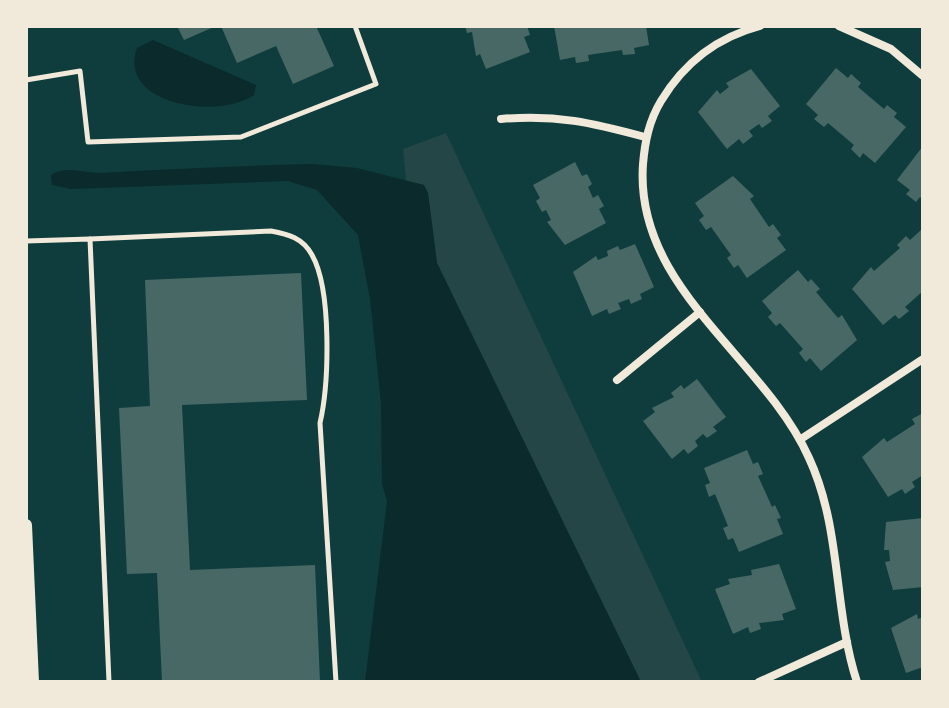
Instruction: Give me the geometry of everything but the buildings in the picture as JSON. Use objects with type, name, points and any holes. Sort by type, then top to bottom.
[{"type":"street","points":[[760,26],[720,42],[695,59],[669,87],[645,137],[642,179],[653,233],[676,279],[700,312],[777,401],[801,439],[818,476],[832,529],[847,642],[857,682]]},
{"type":"street","points":[[839,26],[891,49],[923,76]]},
{"type":"street","points":[[501,119],[541,115],[580,119],[645,137]]},
{"type":"street","points":[[617,380],[700,312]]},
{"type":"street","points":[[801,439],[923,359]]},
{"type":"street","points":[[26,525],[33,682]]},
{"type":"street","points":[[759,682],[847,642]]},
{"type":"lane","points":[[26,80],[80,71],[88,142],[241,137],[376,84],[355,26]]},
{"type":"lane","points":[[26,241],[271,231],[292,234],[311,253],[323,282],[327,391],[320,423],[336,682]]},
{"type":"lane","points":[[90,239],[109,682]]},
{"type":"lane","points":[[26,682],[33,682]]},
{"type":"shaded area","points":[[153,40],[256,85],[254,95],[218,106],[196,106],[156,95],[142,83],[135,67],[137,48]]},
{"type":"shaded area","points":[[446,133],[702,682],[641,682],[437,263],[428,193],[423,185],[406,181],[403,149]]},
{"type":"shaded area","points":[[312,164],[357,168],[424,185],[428,193],[437,263],[641,682],[365,682],[387,501],[382,484],[381,403],[370,299],[358,235],[317,190],[288,181],[71,189],[52,185],[51,175],[69,170],[100,173]]}]
